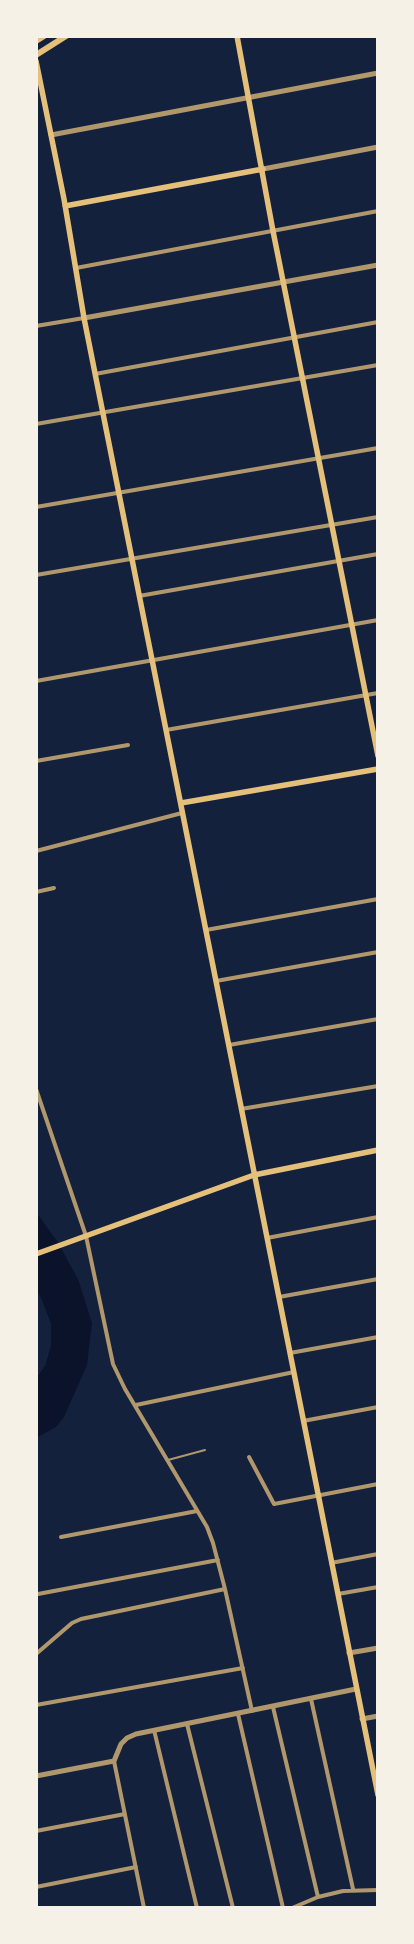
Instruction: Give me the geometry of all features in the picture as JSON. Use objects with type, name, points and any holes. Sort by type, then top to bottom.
[{"type":"main road","points":[[36,41],[44,36]]},
{"type":"main road","points":[[36,55],[66,36]]},
{"type":"main road","points":[[237,36],[273,231],[378,756]]},
{"type":"main road","points":[[36,61],[65,206],[84,318],[378,1795]]},
{"type":"main road","points":[[65,206],[263,169]]},
{"type":"main road","points":[[181,803],[378,769]]},
{"type":"main road","points":[[36,1254],[254,1174],[378,1150]]},
{"type":"street","points":[[51,135],[378,73]]},
{"type":"street","points":[[263,169],[378,147]]},
{"type":"street","points":[[76,268],[378,211]]},
{"type":"street","points":[[36,326],[378,265]]},
{"type":"street","points":[[96,374],[378,322]]},
{"type":"street","points":[[36,424],[378,365]]},
{"type":"street","points":[[36,508],[378,448]]},
{"type":"street","points":[[36,575],[378,517]]},
{"type":"street","points":[[139,596],[378,554]]},
{"type":"street","points":[[36,681],[378,620]]},
{"type":"street","points":[[166,730],[378,693]]},
{"type":"street","points":[[36,761],[128,745]]},
{"type":"street","points":[[36,851],[182,813]]},
{"type":"street","points":[[36,892],[54,888]]},
{"type":"street","points":[[206,930],[378,899]]},
{"type":"street","points":[[216,981],[378,952]]},
{"type":"street","points":[[229,1046],[378,1019]]},
{"type":"street","points":[[241,1109],[378,1086]]},
{"type":"street","points":[[36,1089],[86,1236],[113,1364],[206,1527],[218,1560],[252,1711]]},
{"type":"street","points":[[267,1238],[378,1218]]},
{"type":"street","points":[[279,1297],[378,1279]]},
{"type":"street","points":[[290,1353],[378,1337]]},
{"type":"street","points":[[136,1405],[294,1372]]},
{"type":"street","points":[[303,1421],[378,1407]]},
{"type":"street","points":[[249,1457],[274,1504],[378,1484]]},
{"type":"street","points":[[62,1537],[197,1511]]},
{"type":"street","points":[[331,1563],[378,1554]]},
{"type":"street","points":[[38,1594],[218,1560]]},
{"type":"street","points":[[338,1594],[378,1588]]},
{"type":"street","points":[[36,1654],[72,1623],[82,1619],[225,1589]]},
{"type":"street","points":[[349,1653],[378,1648]]},
{"type":"street","points":[[36,1705],[243,1668]]},
{"type":"street","points":[[144,1908],[114,1761],[122,1744],[128,1738],[154,1730],[356,1690]]},
{"type":"street","points":[[311,1699],[353,1889]]},
{"type":"street","points":[[273,1706],[318,1897]]},
{"type":"street","points":[[238,1714],[283,1908]]},
{"type":"street","points":[[362,1719],[378,1716]]},
{"type":"street","points":[[187,1724],[233,1908]]},
{"type":"street","points":[[154,1730],[196,1908]]},
{"type":"street","points":[[36,1776],[114,1761]]},
{"type":"street","points":[[36,1831],[125,1814]]},
{"type":"street","points":[[36,1887],[136,1867]]},
{"type":"street","points":[[292,1908],[318,1897],[353,1889],[378,1890]]},
{"type":"lane","points":[[168,1460],[205,1450]]},
{"type":"water","points":[[36,1212],[57,1241],[78,1279],[92,1323],[87,1365],[64,1417],[56,1427],[36,1438],[36,1386],[49,1367],[55,1346],[55,1323],[45,1297],[36,1281]]},
{"type":"waterway","points":[[36,1281],[45,1297],[55,1323],[55,1346],[49,1367],[36,1386]]}]
